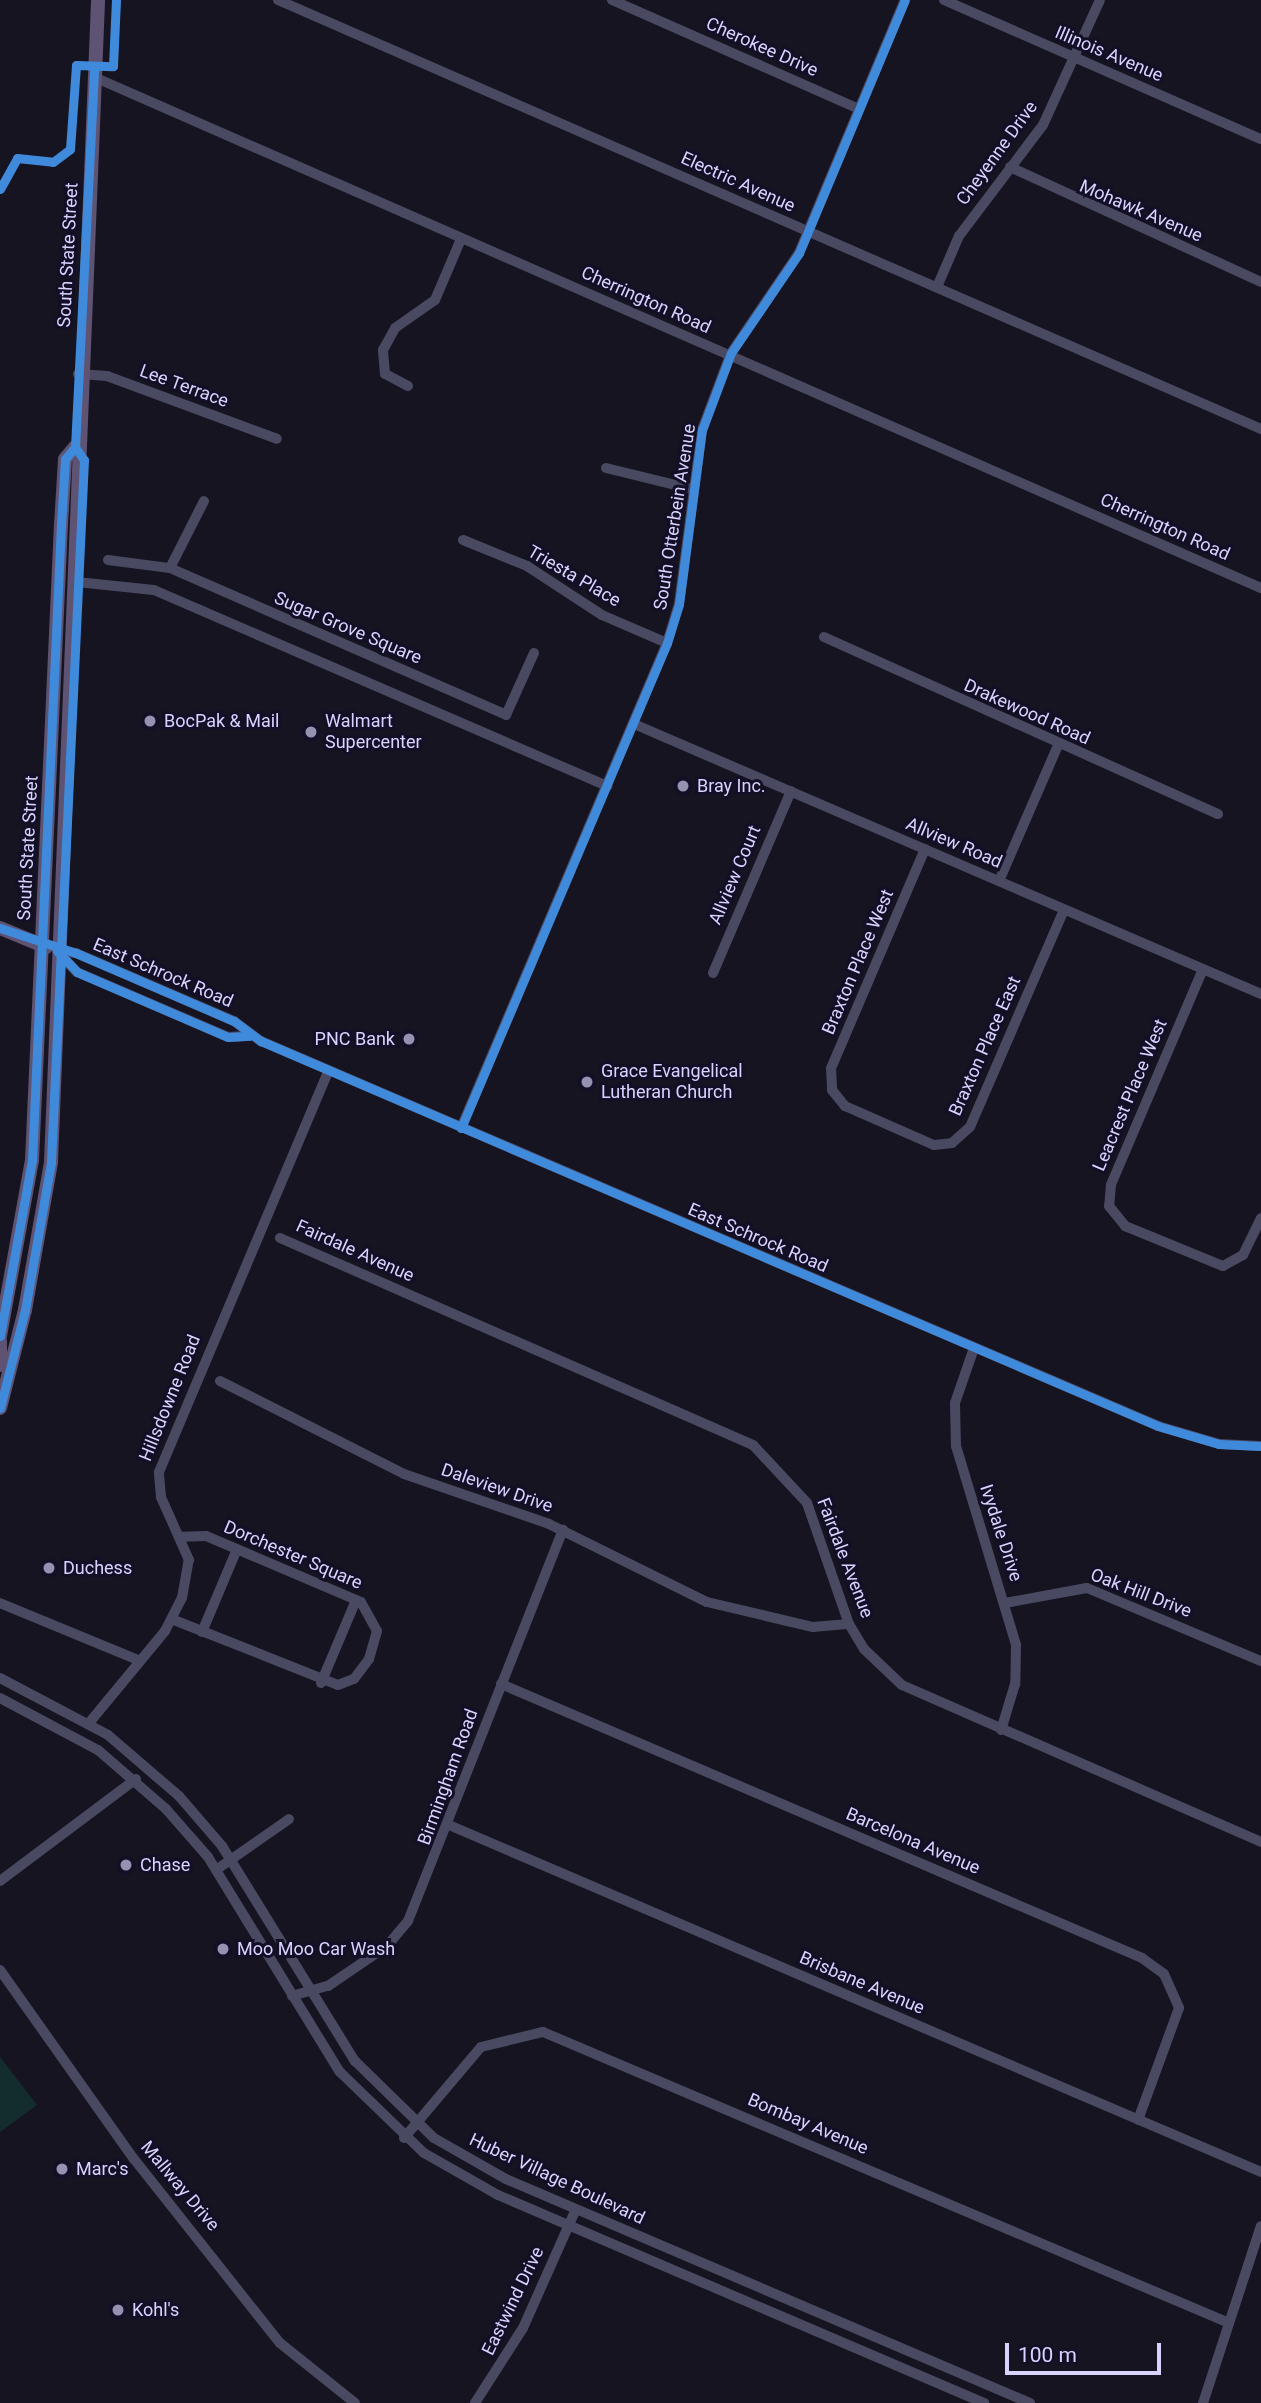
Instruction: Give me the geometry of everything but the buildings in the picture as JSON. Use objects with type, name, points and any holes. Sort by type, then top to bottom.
[{"type":"main road","name":"South State Street","points":[[1,1400],[46,1198],[84,460],[75,447],[98,0]]},
{"type":"main road","points":[[75,447],[65,458],[74,464],[81,512]]},
{"type":"main road","name":"South State Street","points":[[7,1364],[0,1338],[27,1194],[35,1086],[38,944],[65,458]]},
{"type":"main road","points":[[63,489],[73,515],[68,571],[77,582]]},
{"type":"main road","points":[[58,581],[67,593],[63,681],[70,708]]},
{"type":"main road","points":[[47,795],[52,808],[48,937],[57,951]]},
{"type":"main road","name":"East Schrock Road","points":[[0,928],[57,951]]},
{"type":"main road","points":[[35,1086],[42,1118],[36,1181],[46,1198]]},
{"type":"main road","points":[[7,1364],[9,1333],[32,1211],[27,1194]]},
{"type":"street","name":"Electric Avenue","points":[[278,0],[1261,429]]},
{"type":"street","points":[[307,13],[312,0]]},
{"type":"street","name":"Cherokee Drive","points":[[612,0],[859,109]]},
{"type":"street","name":"South Otterbein Avenue","points":[[461,1128],[667,643],[679,604],[692,489],[702,430],[730,356],[808,232],[905,0]]},
{"type":"street","name":"Illinois Avenue","points":[[944,0],[1261,139]]},
{"type":"street","name":"Cheyenne Drive","points":[[937,287],[959,236],[1043,125],[1100,0]]},
{"type":"street","name":"Cherrington Road","points":[[94,77],[1261,588]]},
{"type":"street","name":"Mohawk Avenue","points":[[1010,167],[1261,282]]},
{"type":"street","points":[[408,386],[385,374],[383,350],[395,328],[435,300],[461,239]]},
{"type":"street","name":"Lee Terrace","points":[[78,374],[107,376],[277,439]]},
{"type":"street","points":[[606,468],[692,489]]},
{"type":"street","points":[[170,568],[204,501]]},
{"type":"street","name":"Triesta Place","points":[[463,540],[527,566],[602,615],[667,643]]},
{"type":"street","name":"Sugar Grove Square","points":[[108,560],[170,568],[506,715],[534,653]]},
{"type":"street","points":[[77,582],[154,590],[607,786]]},
{"type":"street","name":"Drakewood Road","points":[[824,636],[1058,745],[1218,814]]},
{"type":"street","name":"Allview Road","points":[[634,724],[1261,994]]},
{"type":"street","points":[[999,881],[1058,745]]},
{"type":"street","name":"Allview Court","points":[[713,973],[791,791]]},
{"type":"street","name":"Braxton Place West","points":[[832,1090],[831,1068],[925,849]]},
{"type":"street","name":"Braxton Place East","points":[[832,1090],[845,1106],[934,1145],[952,1143],[970,1127],[1064,910]]},
{"type":"street","name":"East Schrock Road","points":[[57,951],[76,972],[228,1037],[250,1036]]},
{"type":"street","name":"East Schrock Road","points":[[57,951],[76,953],[234,1021],[250,1036],[1176,1433],[1219,1444],[1261,1446]]},
{"type":"street","name":"Leacrest Place West","points":[[1203,969],[1108,1195],[1114,1217],[1125,1226],[1223,1266],[1243,1255],[1261,1218]]},
{"type":"street","name":"Hillsdowne Road","points":[[89,1723],[136,1659],[174,1620],[188,1570],[182,1537],[161,1497],[163,1457],[329,1070]]},
{"type":"street","name":"Fairdale Avenue","points":[[280,1238],[753,1445],[807,1503],[849,1624],[864,1649],[902,1685],[1261,1842]]},
{"type":"street","name":"Ivydale Drive","points":[[974,1348],[955,1403],[956,1446],[1016,1644],[1015,1684],[1001,1730]]},
{"type":"street","name":"Daleview Drive","points":[[220,1381],[404,1474],[563,1530],[707,1602],[813,1627],[849,1624]]},
{"type":"street","name":"Birmingham Road","points":[[300,2009],[312,1993],[387,1946],[408,1922],[449,1825],[501,1684],[563,1530]]},
{"type":"street","name":"Dorchester Square","points":[[182,1537],[193,1533],[237,1549],[356,1600],[372,1615],[377,1631],[371,1656],[347,1684],[321,1683]]},
{"type":"street","points":[[202,1632],[237,1549]]},
{"type":"street","name":"Oak Hill Drive","points":[[1005,1603],[1087,1588],[1261,1661]]},
{"type":"street","points":[[174,1620],[321,1683],[356,1600]]},
{"type":"street","points":[[0,1602],[136,1659]]},
{"type":"street","name":"Huber Village Boulevard","points":[[0,1678],[89,1723],[166,1782],[231,1860],[355,2061],[415,2124],[472,2162],[1030,2403]]},
{"type":"street","name":"Barcelona Avenue","points":[[501,1684],[1142,1958],[1164,1974],[1179,2008],[1138,2120]]},
{"type":"street","name":"Huber Village Boulevard","points":[[0,1698],[79,1738],[136,1779],[216,1870],[300,2009],[348,2082],[404,2138],[463,2178],[568,2226],[984,2403]]},
{"type":"street","points":[[0,1881],[136,1779]]},
{"type":"street","points":[[216,1870],[289,1819]]},
{"type":"street","name":"Brisbane Avenue","points":[[449,1825],[1261,2172]]},
{"type":"street","name":"Mallway Drive","points":[[0,1970],[149,2180],[167,2194],[281,2343],[355,2403]]},
{"type":"street","name":"Birmingham Road","points":[[292,1996],[312,1993]]},
{"type":"street","name":"Bombay Avenue","points":[[404,2138],[481,2047],[543,2032],[1229,2323]]},
{"type":"street","name":"Eastwind Drive","points":[[475,2403],[523,2328],[576,2209]]},
{"type":"street","points":[[1203,2403],[1261,2226]]},
{"type":"green space","points":[[0,2057],[37,2105],[0,2132]]},
{"type":"cycle path","points":[[0,189],[17,158],[53,162],[70,149],[76,65],[113,66],[116,0]]},
{"type":"cycle path","points":[[461,1128],[667,643],[679,604],[702,430],[731,353],[799,253],[905,0]]},
{"type":"cycle path","points":[[0,1408],[25,1310],[51,1162],[84,460],[75,447],[94,66]]},
{"type":"cycle path","points":[[0,1336],[32,1160],[61,525],[65,459],[75,447]]},
{"type":"cycle path","points":[[0,928],[76,953],[234,1021],[261,1041],[1158,1426],[1219,1444],[1261,1446]]},
{"type":"cycle path","points":[[57,951],[77,972],[228,1037],[250,1036]]},
{"type":"place","name":"BocPak & Mail","points":[[150,721]]},
{"type":"place","name":"Walmart Supercenter","points":[[311,732]]},
{"type":"place","name":"Bray Inc.","points":[[683,786]]},
{"type":"place","name":"PNC Bank","points":[[409,1039]]},
{"type":"place","name":"Grace Evangelical Lutheran Church","points":[[587,1082]]},
{"type":"place","name":"Duchess","points":[[49,1568]]},
{"type":"place","name":"Chase","points":[[126,1865]]},
{"type":"place","name":"Moo Moo Car Wash","points":[[223,1949]]},
{"type":"place","name":"Marc's","points":[[62,2169]]},
{"type":"place","name":"Kohl's","points":[[118,2310]]}]
